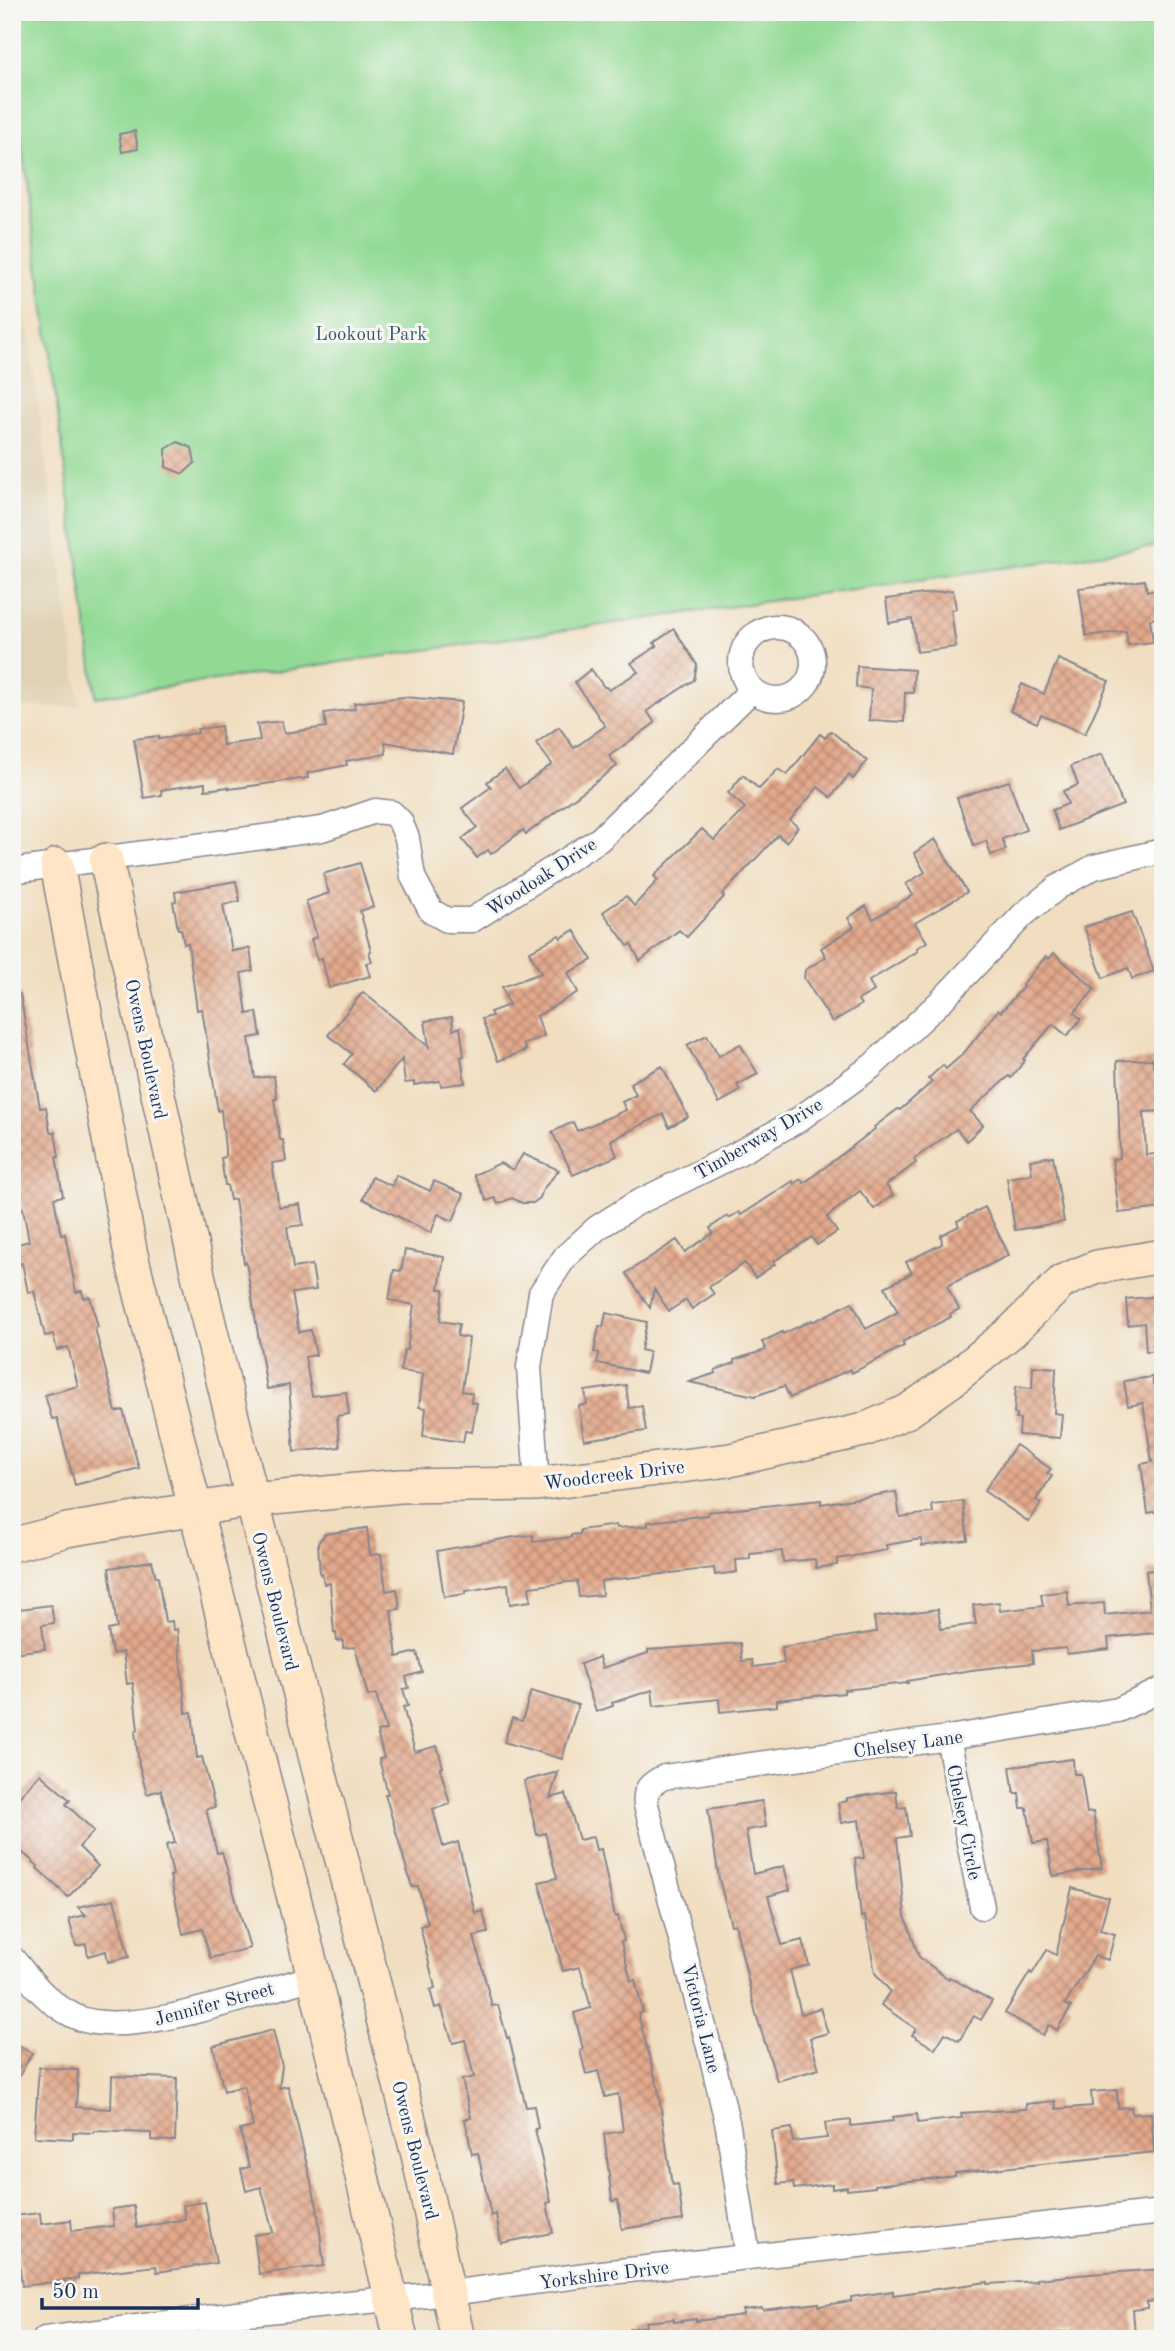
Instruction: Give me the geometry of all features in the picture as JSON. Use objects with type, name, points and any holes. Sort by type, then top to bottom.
[{"type":"street","name":"Woodoak Drive","points":[[12,871],[322,830],[375,811],[392,813],[400,821],[407,838],[413,877],[431,911],[447,920],[472,919],[600,839],[752,690]]},
{"type":"street","name":"Timberway Drive","points":[[537,1484],[529,1367],[541,1293],[565,1257],[597,1228],[635,1204],[737,1154],[797,1120],[872,1066],[940,1002],[1024,914],[1058,887],[1094,867],[1163,851]]},
{"type":"street","name":"Owens Boulevard","points":[[106,860],[171,1163],[252,1500],[418,2155],[458,2339]]},
{"type":"street","points":[[57,865],[131,1255],[314,1977],[401,2339]]},
{"type":"street","name":"Woodcreek Drive","points":[[12,1545],[67,1530],[252,1500],[400,1486],[537,1484],[730,1460],[864,1430],[908,1411],[952,1380],[1012,1331],[1063,1281],[1097,1267],[1163,1256]]},
{"type":"street","name":"Chelsey Lane","points":[[650,1783],[664,1777],[948,1738],[1118,1710],[1163,1689]]},
{"type":"street","name":"Chelsey Circle","points":[[948,1738],[982,1907]]},
{"type":"street","name":"Victoria Lane","points":[[650,1783],[644,1794],[646,1805],[715,2067],[728,2126],[748,2257]]},
{"type":"street","name":"Jennifer Street","points":[[12,1958],[44,1997],[76,2018],[118,2025],[163,2019],[314,1977]]},
{"type":"street","name":"Yorkshire Drive","points":[[45,2339],[223,2316],[449,2293],[1031,2224],[1163,2212]]},
{"type":"shaded area","points":[[12,214],[80,706],[12,708]]},
{"type":"green space","name":"Lookout Park","points":[[12,12],[1163,12],[1163,545],[96,697],[12,72]]},
{"type":"building","points":[[135,131],[138,149],[122,152],[119,134]]},
{"type":"building","points":[[178,442],[192,448],[195,463],[183,474],[166,467],[166,449]]},
{"type":"building","points":[[1145,580],[1147,591],[1161,588],[1163,601],[1163,617],[1150,619],[1153,642],[1128,645],[1126,631],[1086,636],[1079,588]]},
{"type":"building","points":[[953,590],[956,609],[951,610],[956,647],[917,652],[912,619],[889,623],[886,599]]},
{"type":"building","points":[[674,629],[697,665],[694,680],[647,711],[655,723],[609,756],[617,766],[526,834],[523,830],[491,854],[488,850],[477,858],[462,839],[477,827],[462,808],[491,787],[487,782],[505,769],[519,788],[552,764],[536,743],[559,727],[574,748],[605,726],[575,682],[591,669],[609,690],[638,672],[631,663],[657,646],[654,643]]},
{"type":"building","points":[[1058,659],[1109,681],[1085,734],[1041,715],[1037,723],[1010,711],[1022,684],[1044,694]]},
{"type":"building","points":[[857,666],[914,670],[913,693],[905,693],[904,722],[869,720],[871,689],[856,687]]},
{"type":"building","points":[[404,697],[462,702],[453,754],[385,742],[386,754],[346,761],[347,765],[307,773],[308,778],[229,789],[205,790],[205,783],[161,790],[162,795],[144,798],[134,739],[159,736],[159,739],[198,733],[197,729],[221,726],[223,745],[260,740],[257,724],[282,721],[284,733],[326,727],[324,713],[355,709],[354,703]]},
{"type":"building","points":[[831,731],[867,761],[853,779],[849,775],[831,797],[818,787],[790,820],[798,827],[786,842],[778,835],[687,937],[679,930],[640,961],[631,944],[628,946],[603,912],[626,896],[634,906],[658,880],[654,876],[702,829],[714,840],[745,808],[728,793],[743,775],[759,789],[778,769],[787,775],[820,734],[825,738]]},
{"type":"building","points":[[1102,754],[1123,805],[1059,830],[1052,810],[1068,804],[1063,791],[1078,785],[1071,766]]},
{"type":"building","points":[[1009,781],[1026,830],[1002,839],[1006,850],[991,855],[986,841],[974,846],[957,798]]},
{"type":"building","points":[[935,839],[967,892],[915,923],[927,942],[917,948],[918,951],[869,981],[874,991],[858,1000],[861,1005],[832,1022],[804,978],[805,970],[826,957],[821,948],[854,927],[848,918],[866,906],[873,919],[913,895],[906,884],[925,872],[914,853]]},
{"type":"building","points":[[360,863],[373,907],[360,911],[371,951],[372,962],[366,963],[370,976],[329,988],[322,958],[317,960],[311,939],[317,937],[306,901],[329,893],[323,874]]},
{"type":"building","points":[[236,881],[240,901],[223,905],[232,951],[250,948],[253,971],[241,973],[247,1014],[257,1012],[261,1036],[249,1038],[255,1078],[274,1076],[277,1099],[274,1099],[286,1161],[272,1163],[279,1207],[300,1204],[303,1225],[287,1227],[293,1268],[312,1265],[316,1290],[292,1293],[299,1332],[311,1330],[316,1355],[305,1357],[312,1396],[346,1392],[349,1414],[337,1416],[340,1447],[294,1452],[289,1385],[267,1389],[235,1199],[230,1200],[225,1185],[221,1158],[225,1157],[225,1149],[221,1110],[218,1111],[202,1009],[197,1010],[188,943],[184,944],[181,929],[178,929],[173,902],[176,901],[175,892]]},
{"type":"building","points":[[1132,912],[1154,971],[1132,979],[1128,968],[1103,978],[1084,927]]},
{"type":"building","points":[[574,930],[592,960],[568,973],[578,992],[537,1016],[544,1036],[523,1044],[526,1050],[498,1061],[482,1019],[492,1016],[490,1012],[509,1005],[502,987],[541,973],[529,952]]},
{"type":"building","points":[[1054,953],[1095,989],[1074,1013],[1081,1019],[1067,1036],[1053,1024],[1023,1059],[1025,1060],[1011,1078],[1009,1076],[970,1111],[983,1125],[967,1141],[956,1129],[914,1159],[916,1163],[886,1185],[893,1195],[874,1209],[860,1191],[827,1217],[837,1232],[817,1245],[812,1237],[773,1262],[775,1264],[755,1278],[745,1263],[709,1287],[714,1294],[692,1309],[686,1300],[669,1311],[654,1289],[650,1308],[626,1273],[677,1240],[685,1252],[713,1233],[710,1228],[727,1216],[729,1218],[739,1212],[741,1215],[793,1181],[794,1184],[801,1179],[804,1183],[875,1129],[874,1127],[900,1110],[932,1082],[928,1079],[943,1065],[946,1069],[963,1054],[998,1010],[1001,1012],[1023,987],[1046,956],[1049,959]]},
{"type":"building","points":[[363,992],[429,1047],[425,1021],[452,1017],[453,1030],[460,1027],[465,1083],[441,1086],[440,1081],[414,1085],[414,1082],[405,1083],[402,1059],[376,1091],[344,1064],[352,1054],[328,1035]]},
{"type":"building","points":[[20,994],[40,1108],[46,1107],[50,1132],[55,1132],[59,1157],[56,1157],[63,1196],[54,1198],[61,1235],[65,1234],[76,1292],[82,1291],[84,1298],[90,1297],[116,1412],[123,1410],[139,1468],[75,1485],[57,1418],[52,1419],[45,1395],[78,1386],[68,1347],[57,1350],[53,1334],[45,1336],[34,1291],[28,1292],[22,1263],[16,1265],[12,1246],[29,1241],[23,1208],[19,1209],[17,1200],[12,1201],[12,995]]},
{"type":"building","points":[[707,1035],[719,1056],[740,1044],[758,1074],[737,1085],[740,1091],[719,1103],[687,1045]]},
{"type":"building","points":[[1153,1059],[1153,1066],[1159,1066],[1159,1075],[1163,1075],[1163,1111],[1144,1112],[1146,1155],[1163,1153],[1163,1208],[1119,1213],[1112,1159],[1120,1158],[1117,1061]]},
{"type":"building","points":[[662,1066],[688,1117],[669,1127],[663,1114],[611,1140],[617,1156],[573,1175],[552,1132],[573,1122],[577,1131],[626,1110],[622,1102],[636,1095],[630,1083]]},
{"type":"building","points":[[523,1154],[559,1170],[543,1189],[540,1198],[533,1203],[522,1203],[512,1198],[498,1204],[495,1198],[487,1201],[474,1175],[500,1163],[513,1170]]},
{"type":"building","points":[[1053,1156],[1064,1222],[1015,1230],[1007,1178],[1032,1174],[1030,1160]]},
{"type":"building","points":[[396,1175],[430,1191],[434,1181],[464,1194],[453,1221],[438,1214],[431,1233],[363,1199],[372,1177],[392,1186]]},
{"type":"building","points":[[985,1207],[1009,1255],[947,1286],[959,1309],[950,1314],[951,1317],[902,1342],[904,1346],[852,1373],[850,1369],[790,1398],[784,1386],[755,1396],[689,1382],[716,1373],[715,1370],[735,1363],[734,1360],[766,1350],[762,1342],[812,1320],[813,1322],[852,1302],[866,1329],[898,1312],[885,1287],[912,1273],[906,1262],[942,1244],[941,1235],[959,1226],[957,1221]]},
{"type":"building","points":[[405,1250],[444,1257],[439,1289],[444,1289],[440,1321],[459,1324],[457,1336],[469,1338],[462,1391],[472,1393],[471,1402],[477,1403],[472,1432],[465,1431],[463,1442],[423,1436],[426,1408],[419,1407],[423,1374],[400,1371],[404,1350],[407,1350],[414,1305],[389,1300],[394,1270],[401,1271]]},
{"type":"building","points":[[1163,1296],[1163,1350],[1146,1351],[1144,1323],[1128,1325],[1126,1299]]},
{"type":"building","points":[[606,1313],[647,1322],[641,1350],[649,1352],[645,1373],[597,1363],[599,1353],[594,1352],[599,1326],[603,1327]]},
{"type":"building","points":[[1033,1366],[1056,1368],[1054,1413],[1062,1414],[1060,1438],[1019,1435],[1020,1419],[1016,1419],[1017,1414],[1014,1414],[1016,1386],[1032,1388]]},
{"type":"building","points":[[1152,1377],[1153,1384],[1163,1382],[1163,1510],[1148,1513],[1141,1464],[1152,1462],[1143,1403],[1128,1406],[1124,1381]]},
{"type":"building","points":[[626,1385],[629,1408],[642,1406],[646,1431],[584,1440],[579,1406],[587,1404],[585,1391]]},
{"type":"building","points":[[1016,1445],[1051,1469],[1047,1473],[1052,1476],[1036,1500],[1041,1503],[1029,1522],[984,1491]]},
{"type":"building","points":[[896,1492],[900,1517],[933,1513],[932,1505],[963,1501],[968,1540],[922,1546],[921,1539],[886,1545],[887,1550],[837,1559],[837,1565],[816,1568],[815,1559],[783,1562],[782,1551],[750,1554],[750,1559],[736,1560],[737,1572],[715,1575],[714,1568],[601,1581],[602,1595],[579,1597],[577,1581],[529,1587],[531,1601],[510,1604],[508,1584],[444,1597],[437,1551],[514,1537],[533,1535],[533,1542],[571,1537],[580,1534],[580,1530],[616,1525],[617,1528],[648,1526],[648,1522],[708,1515],[708,1512],[821,1500],[821,1504]]},
{"type":"building","points":[[367,1528],[370,1555],[381,1554],[386,1591],[397,1589],[400,1609],[391,1610],[397,1657],[417,1652],[422,1672],[406,1677],[409,1688],[403,1689],[408,1706],[403,1707],[415,1752],[437,1746],[443,1767],[440,1768],[450,1804],[433,1809],[443,1847],[458,1842],[475,1913],[483,1911],[488,1933],[474,1936],[492,2006],[498,2005],[507,2038],[509,2037],[526,2107],[534,2106],[538,2128],[535,2129],[551,2202],[547,2203],[553,2233],[501,2243],[496,2214],[491,2216],[478,2153],[472,2154],[465,2119],[471,2118],[462,2080],[474,2077],[465,2040],[453,2043],[441,2006],[435,2008],[430,1990],[435,1988],[420,1926],[428,1924],[418,1886],[412,1887],[385,1794],[388,1794],[379,1759],[384,1758],[377,1732],[386,1730],[376,1694],[368,1696],[355,1647],[343,1648],[343,1640],[337,1641],[334,1633],[330,1583],[324,1584],[322,1573],[320,1574],[318,1543],[325,1534]]},
{"type":"building","points":[[152,1561],[158,1577],[165,1622],[172,1621],[173,1630],[177,1629],[186,1713],[192,1712],[197,1758],[202,1757],[215,1807],[206,1809],[217,1853],[222,1852],[250,1948],[210,1958],[202,1929],[183,1934],[166,1845],[175,1843],[161,1790],[147,1794],[139,1765],[133,1683],[127,1684],[123,1652],[112,1654],[108,1630],[117,1628],[109,1568]]},
{"type":"building","points":[[1163,1569],[1163,1632],[1108,1638],[1109,1649],[1067,1654],[1066,1648],[1032,1651],[1033,1663],[971,1670],[907,1681],[908,1683],[844,1690],[844,1693],[777,1700],[777,1706],[720,1712],[719,1699],[654,1706],[652,1690],[612,1703],[613,1706],[596,1712],[580,1664],[599,1657],[602,1668],[648,1653],[648,1650],[740,1643],[742,1661],[752,1660],[753,1667],[784,1663],[782,1647],[876,1632],[874,1617],[938,1609],[941,1629],[976,1624],[973,1605],[999,1602],[1000,1611],[1043,1606],[1041,1594],[1067,1591],[1069,1606],[1104,1603],[1105,1615],[1150,1610],[1146,1571]]},
{"type":"building","points":[[51,1605],[54,1623],[42,1625],[45,1649],[12,1653],[12,1617],[20,1615],[19,1609]]},
{"type":"building","points":[[531,1691],[578,1705],[562,1759],[504,1742],[512,1718],[522,1721]]},
{"type":"building","points":[[1073,1759],[1074,1774],[1081,1774],[1087,1813],[1093,1812],[1102,1868],[1053,1876],[1047,1841],[1033,1843],[1027,1808],[1021,1808],[1019,1793],[1014,1793],[1010,1767]]},
{"type":"building","points":[[558,1772],[550,1798],[566,1794],[579,1840],[593,1837],[596,1850],[601,1849],[631,1981],[635,1980],[643,2012],[638,2014],[658,2088],[671,2179],[673,2185],[678,2184],[683,2220],[622,2229],[618,2200],[612,2201],[604,2134],[623,2131],[618,2094],[605,2097],[598,2071],[586,2074],[574,2013],[591,2008],[580,1967],[563,1971],[539,1882],[557,1878],[545,1833],[537,1835],[524,1781]]},
{"type":"building","points":[[40,1774],[70,1800],[66,1804],[94,1831],[79,1847],[98,1866],[68,1897],[12,1843],[12,1805]]},
{"type":"building","points":[[896,1791],[898,1808],[906,1807],[910,1836],[897,1838],[905,1916],[919,1957],[948,1979],[949,1977],[992,2001],[981,2020],[974,2016],[959,2041],[945,2033],[935,2049],[912,2035],[916,2029],[881,2005],[890,1991],[875,1973],[865,1916],[861,1917],[855,1859],[864,1858],[859,1820],[841,1823],[838,1803],[847,1801],[847,1798]]},
{"type":"building","points":[[762,1801],[766,1827],[746,1830],[753,1874],[784,1866],[790,1890],[768,1896],[782,1945],[803,1940],[809,1965],[790,1970],[801,2014],[820,2008],[828,2033],[810,2038],[819,2069],[777,2081],[756,2014],[735,1924],[731,1925],[719,1879],[708,1809]]},
{"type":"building","points":[[1072,1888],[1109,1898],[1100,1930],[1115,1934],[1108,1960],[1095,1956],[1065,2004],[1071,2007],[1057,2030],[1049,2025],[1043,2035],[1005,2013],[1047,1950],[1056,1955]]},
{"type":"building","points":[[114,1899],[129,1957],[108,1962],[106,1951],[88,1956],[86,1944],[76,1946],[69,1919],[86,1915],[78,1907]]},
{"type":"building","points":[[273,2030],[282,2066],[279,2088],[288,2086],[317,2207],[324,2266],[259,2274],[254,2235],[273,2232],[261,2187],[246,2191],[241,2169],[249,2167],[240,2130],[253,2127],[244,2086],[224,2091],[213,2046]]},
{"type":"building","points":[[12,2042],[32,2053],[12,2089]]},
{"type":"building","points":[[39,2067],[78,2070],[76,2107],[111,2109],[112,2076],[177,2078],[175,2141],[151,2140],[151,2133],[94,2131],[73,2132],[73,2139],[34,2137]]},
{"type":"building","points":[[1117,2090],[1118,2108],[1131,2107],[1132,2114],[1151,2113],[1154,2152],[955,2173],[955,2176],[847,2190],[847,2187],[832,2189],[832,2184],[794,2189],[793,2182],[778,2184],[772,2131],[792,2128],[793,2142],[827,2138],[825,2123],[851,2120],[851,2126],[893,2121],[893,2117],[917,2114],[918,2123],[962,2118],[961,2113],[1026,2109],[1026,2104],[1055,2101],[1056,2109],[1092,2106],[1091,2092]]},
{"type":"building","points":[[205,2202],[216,2263],[157,2272],[156,2266],[78,2275],[78,2279],[22,2286],[14,2216],[40,2213],[41,2224],[71,2220],[72,2231],[114,2226],[112,2209],[134,2206],[137,2228],[185,2219],[183,2205]]},
{"type":"building","points":[[1163,2269],[1163,2300],[1147,2302],[1147,2308],[1133,2310],[1135,2334],[1108,2337],[1107,2332],[1074,2337],[1074,2331],[1033,2336],[1033,2339],[1008,2339],[1007,2332],[959,2339],[937,2339],[936,2336],[919,2339],[629,2339],[629,2329],[646,2326],[646,2322],[674,2319],[674,2322],[696,2321],[743,2315],[743,2310],[819,2303],[819,2306],[851,2301],[851,2297],[893,2291],[893,2295],[988,2282],[1037,2281],[1036,2279]]}]
